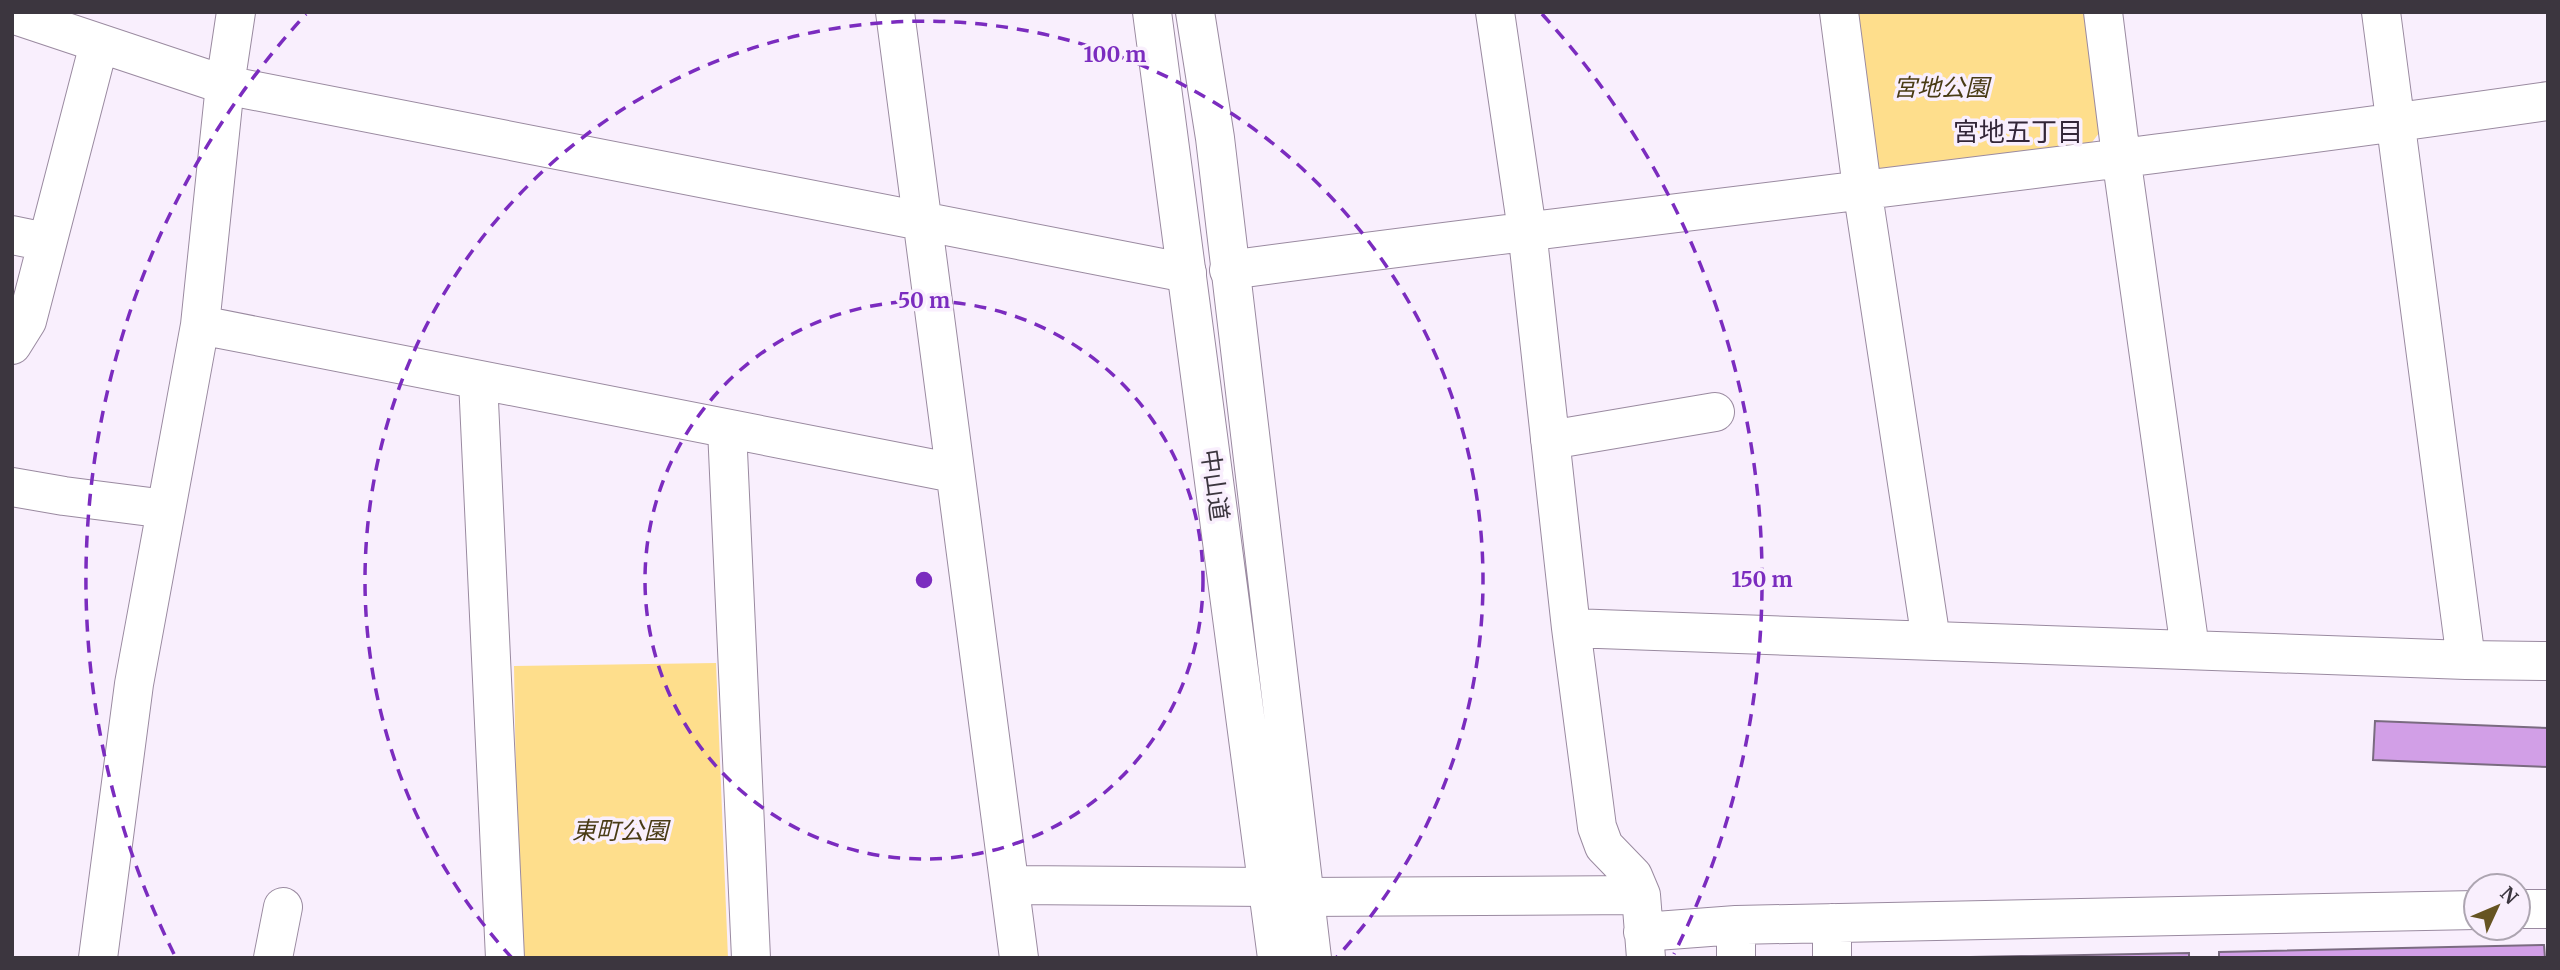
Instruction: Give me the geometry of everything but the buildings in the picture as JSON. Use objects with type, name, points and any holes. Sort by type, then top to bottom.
[{"type":"main road","points":[[98,958],[134,684],[200,325],[225,85],[236,12]]},
{"type":"main road","points":[[895,12],[1019,958]]},
{"type":"main road","name":"中山道","points":[[1152,12],[1186,273],[1285,892],[1312,958]]},
{"type":"main road","name":"中山道","points":[[1195,12],[1215,138],[1272,621],[1285,892],[1277,958]]},
{"type":"main road","points":[[1495,12],[1527,230],[1570,628],[1597,827],[1604,846],[1633,876],[1643,928]]},
{"type":"main road","points":[[1839,12],[1862,188],[1931,640]]},
{"type":"main road","points":[[2104,12],[2121,156],[2190,649]]},
{"type":"main road","points":[[2381,12],[2466,660]]},
{"type":"main road","points":[[12,14],[225,85],[1186,273]]},
{"type":"main road","points":[[12,345],[27,321],[29,238],[99,44]]},
{"type":"main road","points":[[1229,270],[2548,101]]},
{"type":"main road","points":[[200,325],[954,473]]},
{"type":"main road","points":[[478,380],[505,958]]},
{"type":"main road","points":[[1550,440],[1715,412]]},
{"type":"main road","points":[[727,429],[751,958]]},
{"type":"main road","points":[[12,487],[166,509]]},
{"type":"main road","points":[[1570,628],[2548,661]]},
{"type":"main road","points":[[1010,885],[1285,892],[1643,928],[1736,941],[1832,940],[2462,911]]},
{"type":"main road","points":[[273,958],[283,907]]},
{"type":"green space","name":"宮地公園","points":[[1852,12],[2084,12],[2099,133],[2090,145],[1880,170],[1871,159]]},
{"type":"green space","name":"東町公園","points":[[716,663],[728,958],[519,958],[514,666]]},
{"type":"district","name":"宮地五丁目","points":[[2018,131]]}]
